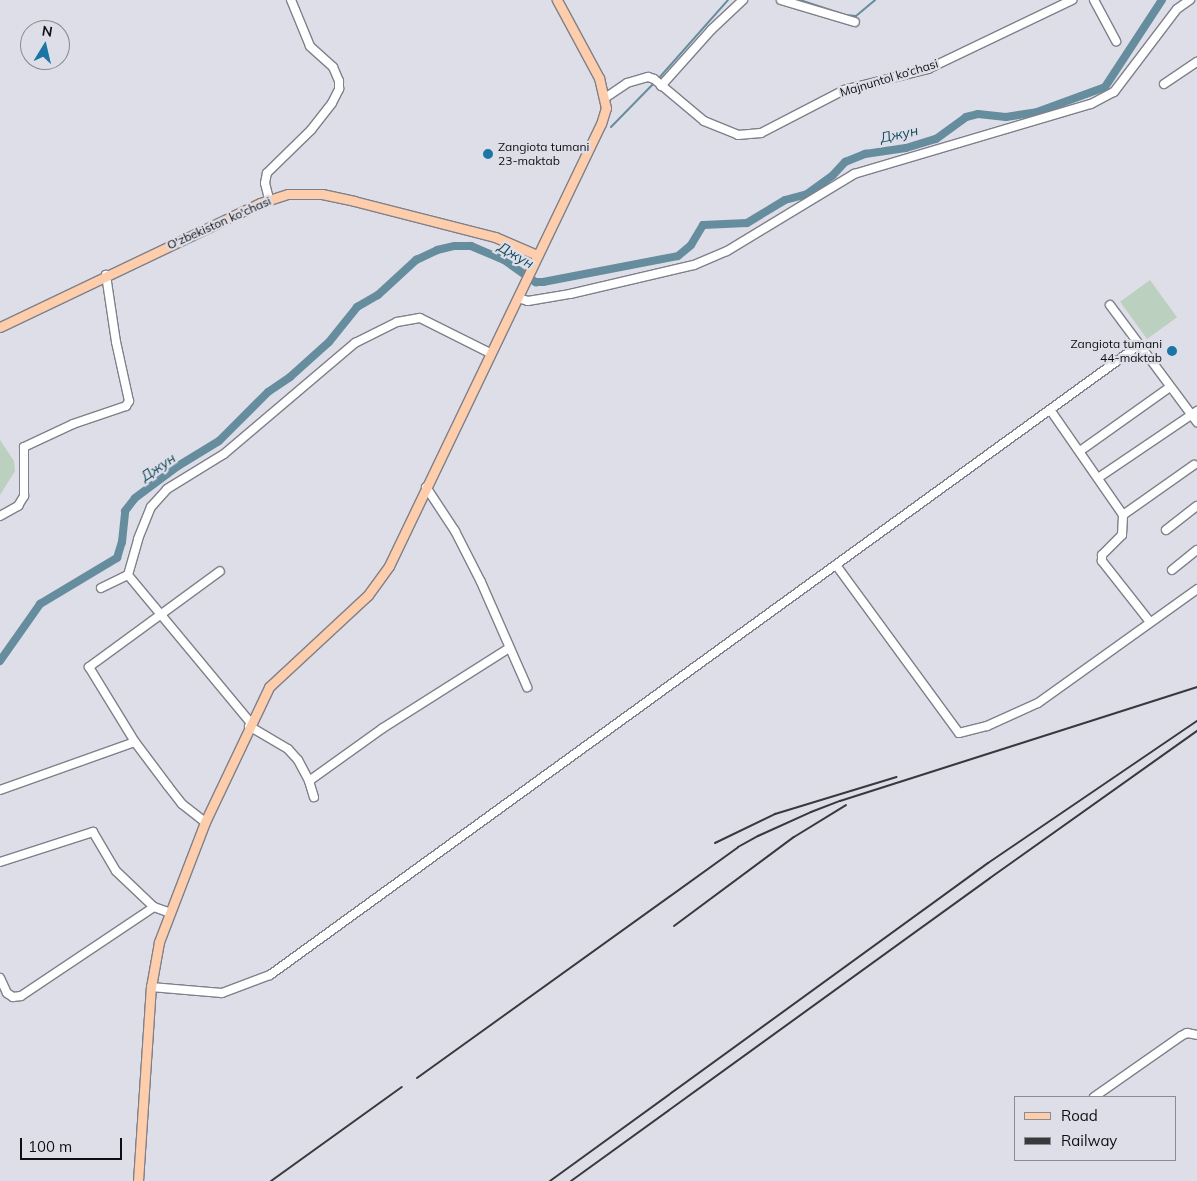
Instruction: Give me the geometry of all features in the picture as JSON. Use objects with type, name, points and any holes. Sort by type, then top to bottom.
[{"type":"main road","points":[[138,1181],[151,987],[159,942],[168,912],[205,822],[269,687],[368,595],[389,566],[537,255],[596,137],[606,108],[605,98],[599,78],[557,0]]},
{"type":"main road","name":"O'zbekiston ko'chasi","points":[[0,327],[106,275],[269,200],[294,194],[330,196],[480,233],[537,255]]},
{"type":"street","points":[[269,200],[265,183],[267,173],[311,130],[332,103],[339,89],[339,81],[333,66],[310,46],[291,0]]},
{"type":"street","points":[[605,98],[627,83],[648,77],[658,83],[743,0]]},
{"type":"street","points":[[781,0],[855,22]]},
{"type":"street","name":"Majnuntol ko‘chasi","points":[[658,83],[704,121],[738,135],[761,133],[844,90],[928,69],[1072,0]]},
{"type":"street","points":[[1094,0],[1116,41]]},
{"type":"street","points":[[518,298],[528,301],[570,294],[694,266],[727,251],[854,174],[1091,104],[1114,92],[1177,9],[1190,0]]},
{"type":"street","points":[[1164,84],[1197,62]]},
{"type":"street","points":[[0,516],[18,506],[24,496],[24,447],[73,424],[126,406],[129,401],[116,342],[106,275]]},
{"type":"street","points":[[1110,305],[1170,387],[1194,413],[1197,422]]},
{"type":"street","points":[[101,588],[128,575],[138,539],[151,507],[167,489],[224,454],[356,343],[396,322],[420,318],[490,353]]},
{"type":"street","points":[[151,987],[222,993],[270,975],[1139,345]]},
{"type":"street","points":[[1080,451],[1170,387]]},
{"type":"street","points":[[1050,411],[1080,451],[1123,515],[1122,535],[1102,555],[1102,561],[1150,622]]},
{"type":"street","points":[[1098,478],[1194,413]]},
{"type":"street","points":[[1123,515],[1196,466]]},
{"type":"street","points":[[426,487],[455,531],[527,687]]},
{"type":"street","points":[[1166,530],[1197,506]]},
{"type":"street","points":[[1172,570],[1197,550]]},
{"type":"street","points":[[836,565],[959,733],[987,726],[1038,702],[1197,589]]},
{"type":"street","points":[[205,822],[182,804],[135,742],[88,667],[220,570]]},
{"type":"street","points":[[128,575],[250,724],[288,749],[298,760],[309,781],[314,797]]},
{"type":"street","points":[[309,781],[383,728],[510,648]]},
{"type":"street","points":[[0,790],[135,742]]},
{"type":"street","points":[[0,862],[93,832],[116,871],[154,907],[168,912]]},
{"type":"street","points":[[0,978],[7,993],[14,997],[21,996],[154,907]]},
{"type":"street","points":[[1095,1096],[1181,1036],[1187,1033],[1197,1035]]},
{"type":"green space","points":[[1150,280],[1177,317],[1147,339],[1120,302]]},
{"type":"green space","points":[[0,440],[14,461],[15,471],[0,495]]},
{"type":"waterway","points":[[659,78],[728,0]]},
{"type":"waterway","points":[[800,0],[846,15],[856,16],[875,0]]},
{"type":"waterway","name":"Джун","points":[[0,661],[40,604],[117,558],[122,542],[125,511],[135,498],[178,466],[219,441],[268,392],[290,377],[329,342],[357,307],[378,295],[416,260],[437,250],[455,246],[471,246],[504,260],[536,282],[543,282],[678,256],[691,245],[703,225],[747,223],[785,200],[807,194],[833,175],[845,162],[865,154],[906,148],[936,139],[966,117],[978,114],[1006,117],[1037,112],[1105,87],[1162,0]]},
{"type":"waterway","points":[[611,127],[655,82]]},
{"type":"railway","points":[[417,1078],[738,847],[758,836],[840,801],[1197,687]]},
{"type":"railway","points":[[550,1181],[988,863],[1197,721]]},
{"type":"railway","points":[[571,1181],[1197,731]]},
{"type":"railway","points":[[715,843],[775,814],[897,777]]},
{"type":"railway","points":[[674,926],[794,837],[846,805]]},
{"type":"railway","points":[[271,1181],[402,1087]]},
{"type":"place","name":"Zangiota tumani 23-maktab","points":[[488,154]]},
{"type":"place","name":"Zangiota tumani 44-maktab","points":[[1172,351]]}]
